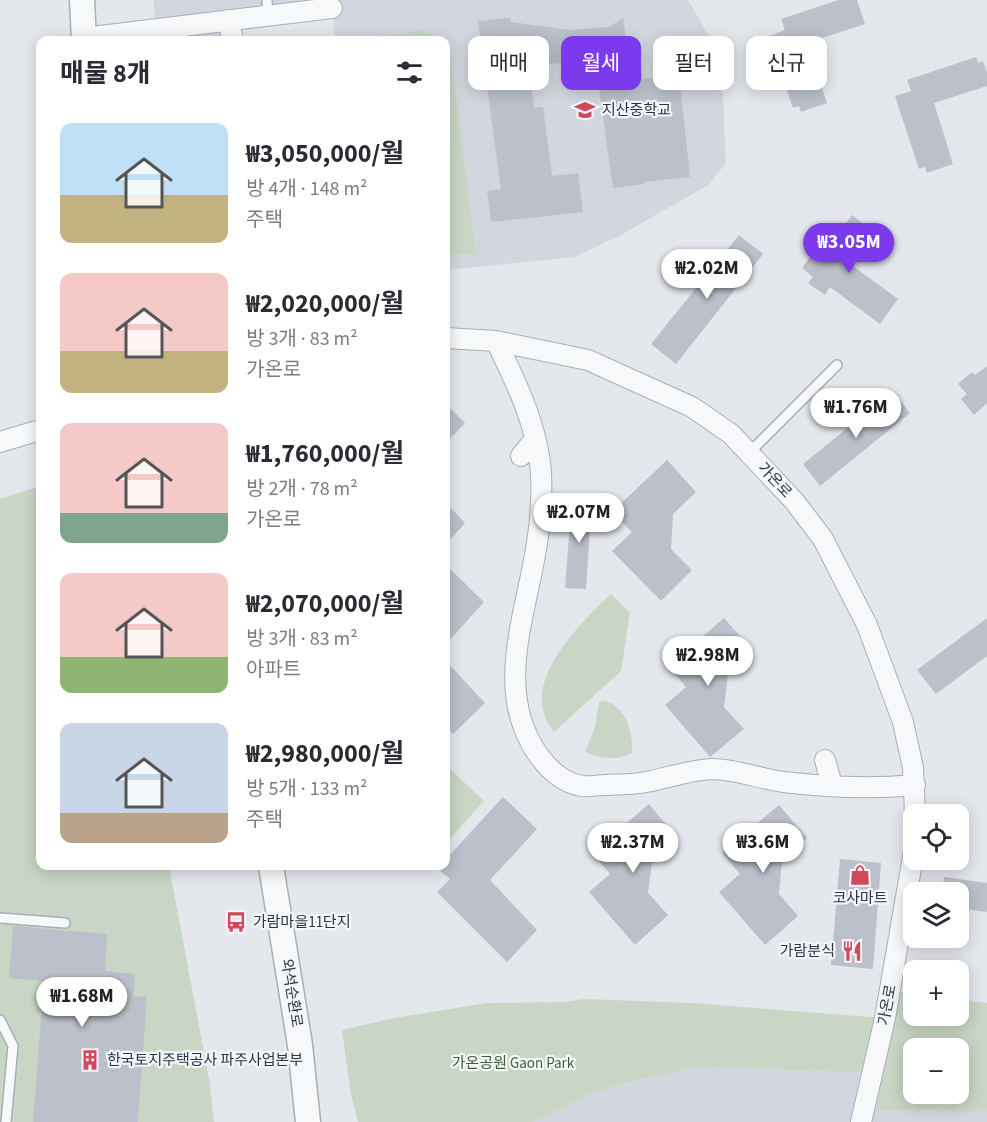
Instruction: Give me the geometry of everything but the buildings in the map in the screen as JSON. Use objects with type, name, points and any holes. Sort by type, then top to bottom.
[{"type":"street","points":[[82,0],[84,36]]},
{"type":"street","points":[[107,36],[228,20],[267,7],[332,8]]},
{"type":"street","points":[[228,20],[232,36]]},
{"type":"street","name":"가온로","points":[[450,338],[496,341],[588,360],[692,407],[731,434],[795,502],[822,539],[867,625],[885,668],[903,722],[913,768],[915,804]]},
{"type":"street","points":[[496,341],[514,378],[535,439],[540,469],[541,507],[516,657],[516,685],[525,731],[546,766],[557,776],[583,786],[644,783],[713,769],[782,782],[880,788],[915,785]]},
{"type":"street","points":[[0,442],[36,431]]},
{"type":"street","points":[[520,456],[535,439]]},
{"type":"street","points":[[825,760],[832,785]]},
{"type":"street","name":"와석순환로","points":[[273,870],[298,1035],[308,1122]]},
{"type":"street","name":"가온로","points":[[861,1122],[885,1018],[911,870]]},
{"type":"lane","points":[[749,453],[837,365]]},
{"type":"lane","points":[[0,918],[65,923]]},
{"type":"lane","points":[[0,1020],[13,1046],[6,1122]]},
{"type":"shaded area","name":"지산중학교","points":[[154,0],[688,0],[709,36],[653,36],[653,90],[723,90],[726,163],[708,185],[621,235],[575,257],[450,270],[450,36],[335,36],[332,9],[229,20],[232,36],[135,36],[155,29]]},
{"type":"shaded area","points":[[707,1067],[872,1072],[864,1110],[987,1111],[987,1122],[533,1122],[586,1096],[638,1079],[670,1071]]},
{"type":"green space","points":[[426,30],[436,36],[383,36]]},
{"type":"green space","points":[[450,53],[476,254],[450,254]]},
{"type":"green space","points":[[36,487],[36,870],[170,870],[209,1079],[214,1122],[0,1122],[0,499]]},
{"type":"green space","points":[[611,594],[630,613],[621,671],[554,732],[544,714],[542,695],[546,676],[569,639]]},
{"type":"green space","points":[[605,701],[619,709],[627,722],[630,729],[632,753],[608,758],[585,752],[595,728],[599,702]]},
{"type":"green space","points":[[450,769],[484,801],[450,839]]},
{"type":"green space","name":"가온공원 Gaon Park","points":[[890,990],[903,992],[903,1026],[969,1026],[969,1001],[987,1003],[987,1111],[864,1110],[872,1072],[707,1067],[638,1079],[586,1096],[533,1122],[358,1122],[351,1095],[342,1030],[394,1018],[487,1003],[563,1002],[585,999],[692,1003],[883,1018]]},
{"type":"place","name":"지산중학교","points":[[585,110]]},
{"type":"place","name":"코사마트","points":[[860,875]]},
{"type":"place","name":"가람마을11단지","points":[[236,922]]},
{"type":"place","name":"가람분식","points":[[852,951]]},
{"type":"place","name":"한국토지주택공사 파주사업본부","points":[[90,1060]]}]
